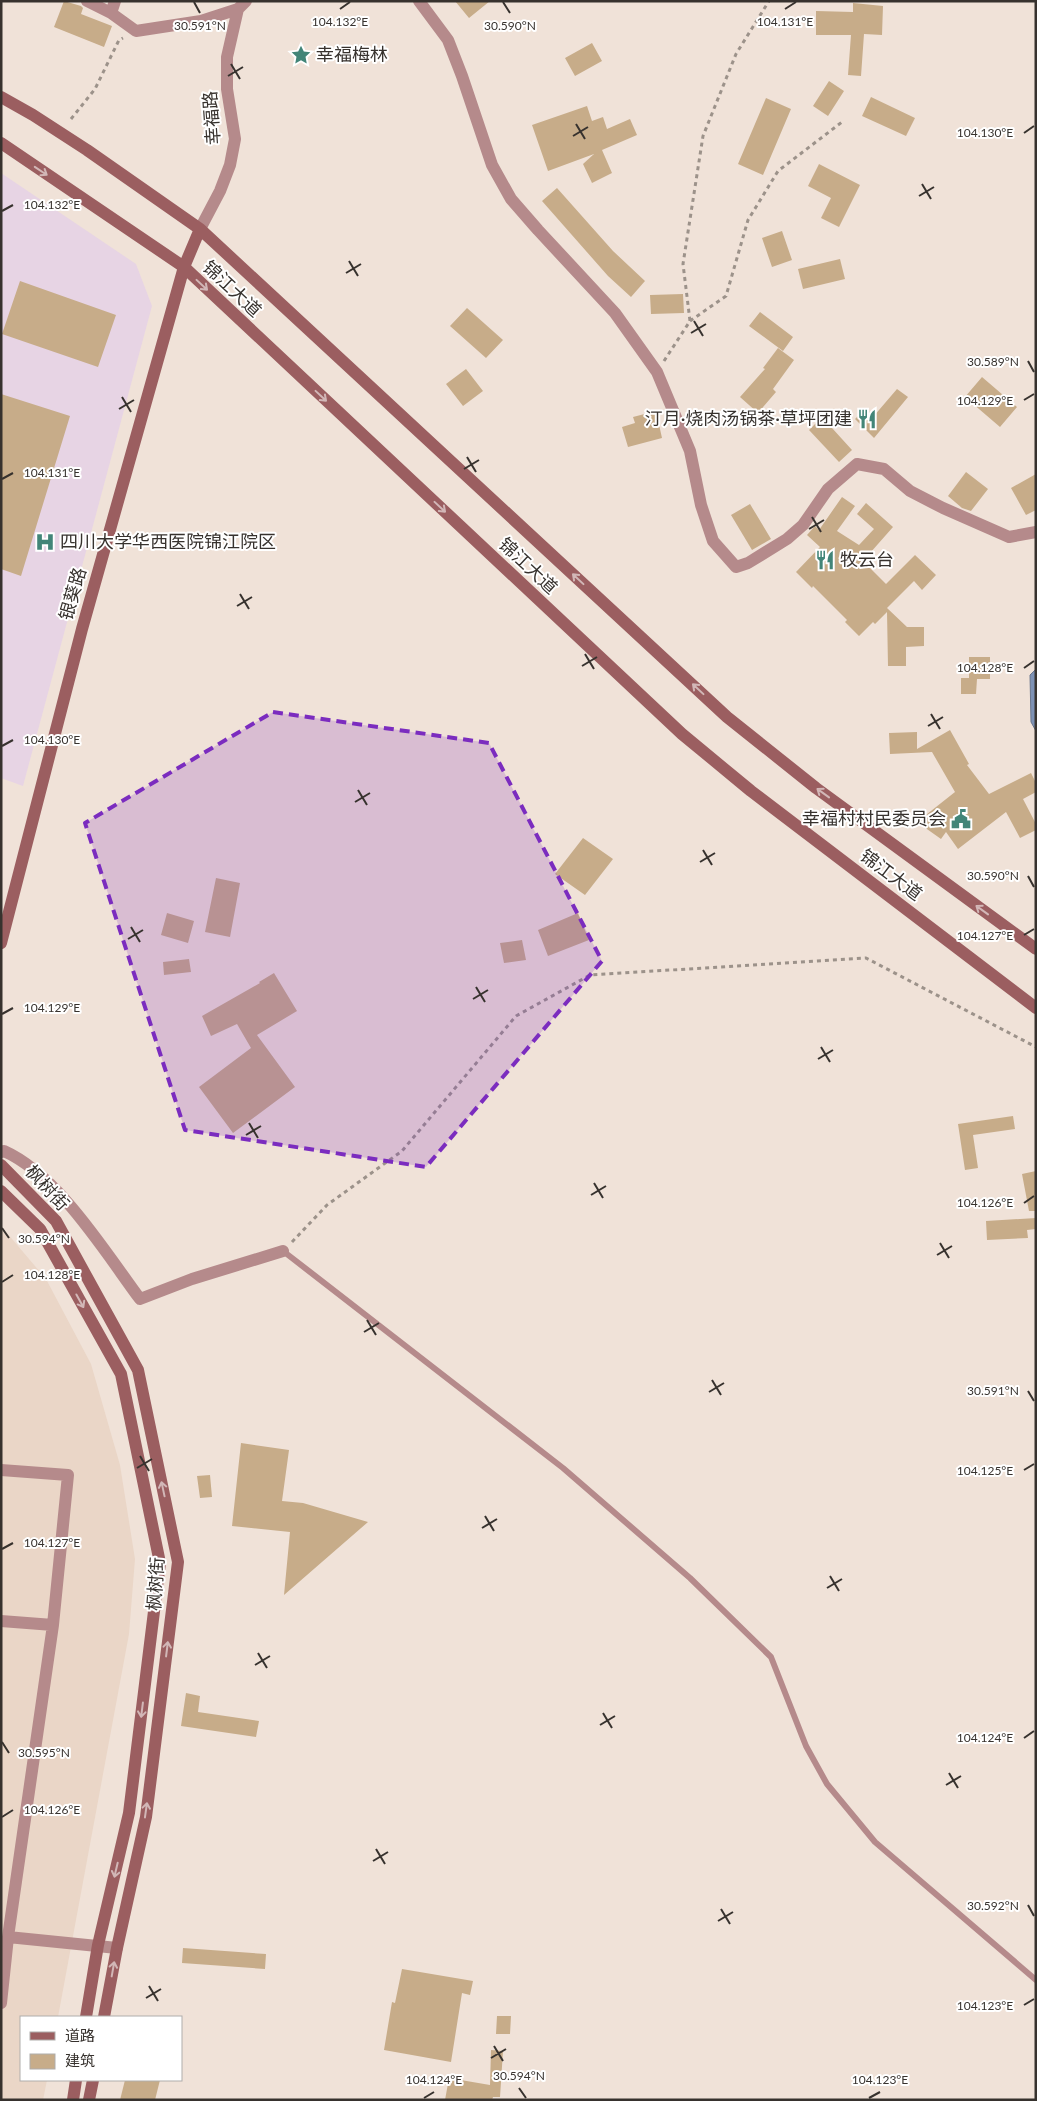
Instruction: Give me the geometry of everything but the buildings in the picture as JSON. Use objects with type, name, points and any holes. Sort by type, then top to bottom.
[{"type":"main road","name":"锦江大道","points":[[1,96],[79,145],[200,229],[727,716],[816,788],[1036,949]]},
{"type":"main road","name":"锦江大道","points":[[1,143],[184,267],[682,734],[759,797],[1036,1008]]},
{"type":"main road","name":"银葵路","points":[[1,942],[82,629],[184,267],[200,229]]},
{"type":"main road","name":"枫树街","points":[[1,1165],[56,1221],[138,1370],[178,1562],[146,1817],[104,2016]]},
{"type":"main road","name":"枫树街","points":[[1,1191],[40,1229],[121,1374],[160,1563],[129,1813],[98,1945],[86,2016]]},
{"type":"main road","points":[[73,2100],[76,2081]]},
{"type":"main road","points":[[89,2100],[93,2081]]},
{"type":"street","points":[[87,1],[113,7],[136,31],[201,21],[242,5]]},
{"type":"street","points":[[420,1],[448,40],[465,83],[492,165],[511,199],[615,313],[657,372],[690,452],[701,505],[713,541],[736,567],[748,563],[787,539],[803,524],[828,488],[857,464],[884,469],[918,495],[1009,537],[1036,532]]},
{"type":"street","name":"幸福路","points":[[200,229],[220,191],[230,165],[234,140],[227,89],[227,57],[242,5]]},
{"type":"street","points":[[1,1152],[4,1151],[17,1156],[65,1198],[140,1299],[192,1279],[283,1252]]},
{"type":"street","points":[[1,1470],[68,1475],[53,1625],[8,1936],[1,2002]]},
{"type":"street","points":[[1,1621],[53,1625]]},
{"type":"street","points":[[8,1936],[117,1948]]},
{"type":"lane","points":[[283,1252],[563,1468],[690,1578],[771,1657],[806,1746],[827,1784],[876,1842],[1036,1980]]},
{"type":"path","points":[[690,320],[683,264],[703,136],[736,54],[769,1]]},
{"type":"path","points":[[72,119],[95,88],[119,40],[136,31]]},
{"type":"path","points":[[657,372],[690,320],[726,296],[748,220],[778,171],[842,122]]},
{"type":"path","points":[[283,1252],[327,1205],[402,1152],[516,1016],[590,974],[866,958],[1036,1047]]},
{"type":"highlighted area","points":[[273,712],[489,743],[602,961],[426,1167],[185,1130],[85,823]]},
{"type":"shaded area","name":"四川大学华西医院锦江院区","points":[[1,173],[136,264],[152,306],[23,786],[1,778]]},
{"type":"shaded area","points":[[1,1226],[46,1279],[91,1364],[120,1465],[135,1559],[129,1634],[58,2016],[20,2016],[20,2081],[47,2081],[43,2100],[1,2100]]},
{"type":"water","points":[[1036,669],[1036,731],[1031,722],[1030,675]]},
{"type":"place","name":"幸福梅林","points":[[301,55]]},
{"type":"place","name":"汀月·烧肉汤锅茶·草坪团建","points":[[867,419]]},
{"type":"place","name":"四川大学华西医院锦江院区","points":[[45,542]]},
{"type":"place","name":"牧云台","points":[[825,560]]},
{"type":"place","name":"幸福村村民委员会","points":[[961,819]]}]
